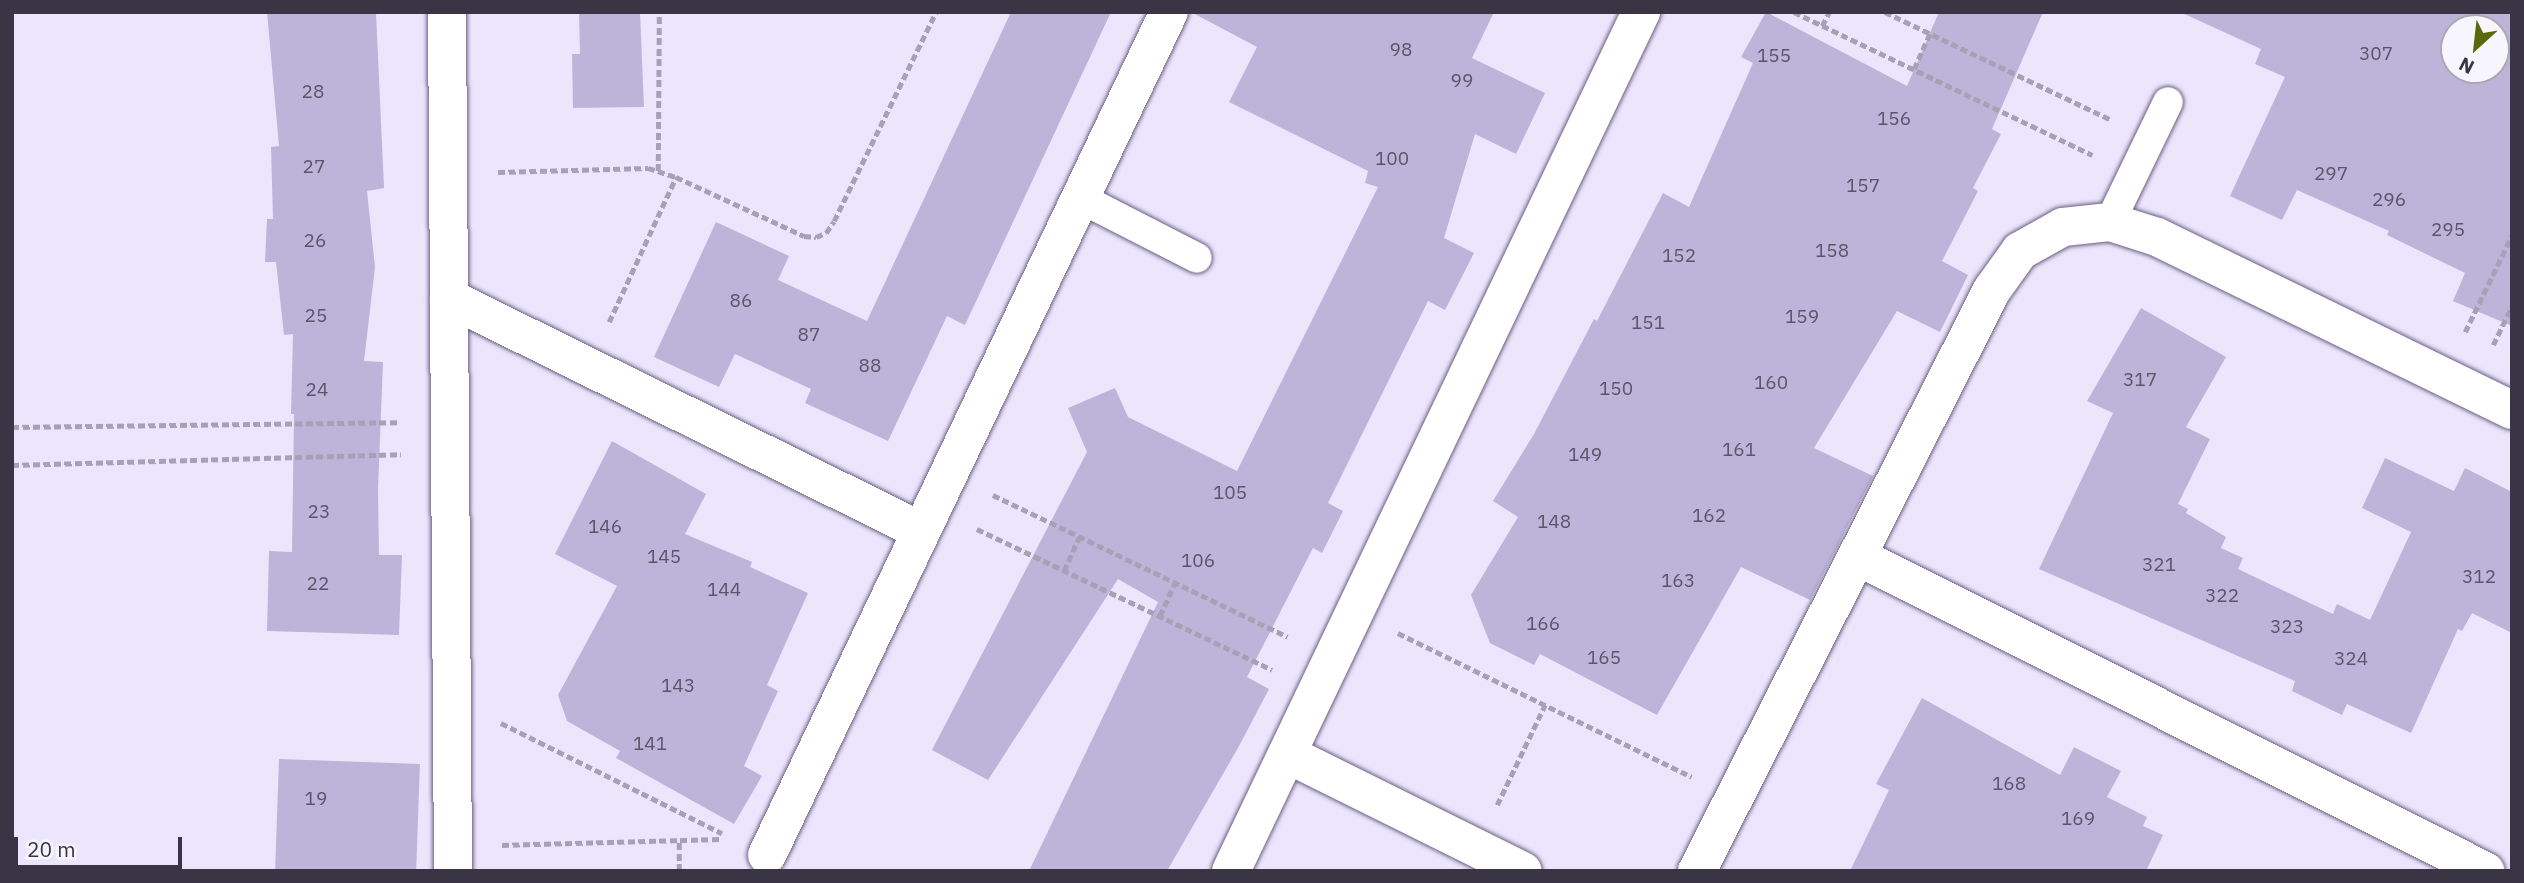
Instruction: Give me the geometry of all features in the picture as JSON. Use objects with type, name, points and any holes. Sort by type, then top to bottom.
[{"type":"street","points":[[447,12],[452,858]]},
{"type":"street","points":[[767,855],[1169,12]]},
{"type":"street","points":[[1231,871],[1641,12]]},
{"type":"street","points":[[1697,871],[1992,290],[2020,251],[2063,227],[2110,222],[2157,237],[2512,410]]},
{"type":"street","points":[[449,298],[588,367],[926,519]]},
{"type":"street","points":[[1857,556],[2485,871]]},
{"type":"street","points":[[1287,754],[1523,871]]},
{"type":"lane","points":[[2110,222],[2168,102]]},
{"type":"lane","points":[[1080,198],[1197,258]]},
{"type":"path","points":[[658,171],[659,12]]},
{"type":"path","points":[[448,173],[636,168],[658,171],[804,236],[816,237],[826,233],[936,12]]},
{"type":"path","points":[[1794,12],[2133,175]]},
{"type":"path","points":[[1822,26],[1829,12]]},
{"type":"path","points":[[1885,12],[2150,138]]},
{"type":"path","points":[[1913,69],[1930,33]]},
{"type":"path","points":[[588,367],[676,177]]},
{"type":"path","points":[[2443,377],[2512,235]]},
{"type":"path","points":[[12,427],[450,437]]},
{"type":"path","points":[[12,465],[450,437]]},
{"type":"path","points":[[948,474],[1175,582],[1325,675]]},
{"type":"path","points":[[926,519],[1064,571],[1160,616],[1325,675]]},
{"type":"path","points":[[1064,571],[1079,537]]},
{"type":"path","points":[[1160,616],[1175,582]]},
{"type":"path","points":[[1355,611],[1734,797]]},
{"type":"path","points":[[452,698],[732,838],[452,858]]},
{"type":"path","points":[[1477,848],[1545,705]]},
{"type":"path","points":[[679,842],[679,871]]},
{"type":"building","points":[[267,12],[376,12],[384,188],[367,191],[375,267],[364,361],[383,362],[378,489],[379,555],[402,555],[399,635],[267,631],[269,551],[292,552],[294,414],[291,414],[293,334],[284,335],[276,262],[265,262],[267,219],[273,219],[271,147],[279,146]]},
{"type":"building","points":[[579,12],[640,12],[644,107],[573,108],[572,54],[580,54]]},
{"type":"building","points":[[1011,12],[1111,12],[965,325],[947,316],[888,441],[805,403],[811,389],[735,354],[719,387],[654,357],[716,222],[789,256],[778,280],[867,321]]},
{"type":"building","points":[[1191,12],[1494,12],[1472,58],[1545,93],[1516,154],[1475,134],[1444,238],[1474,253],[1445,310],[1428,301],[1328,503],[1343,511],[1322,553],[1313,548],[1247,677],[1269,689],[1167,871],[1029,871],[1158,602],[1118,579],[988,780],[932,750],[1087,452],[1068,408],[1115,388],[1128,417],[1237,471],[1378,187],[1365,183],[1368,171],[1229,102],[1257,47]]},
{"type":"building","points":[[1766,12],[1907,86],[1939,12],[2043,12],[1992,129],[2001,134],[1973,188],[1978,191],[1942,261],[1968,275],[1940,332],[1897,311],[1814,448],[1873,476],[1810,600],[1741,567],[1657,715],[1540,654],[1534,665],[1490,643],[1471,595],[1518,517],[1493,501],[1534,434],[1594,319],[1597,321],[1663,193],[1689,207],[1753,63],[1741,57]]},
{"type":"building","points":[[2180,12],[2512,12],[2512,326],[2453,301],[2465,273],[2387,235],[2389,231],[2297,190],[2282,220],[2230,196],[2285,77],[2255,64],[2261,49]]},
{"type":"building","points":[[2141,308],[2226,357],[2186,427],[2210,439],[2178,504],[2188,509],[2186,513],[2226,537],[2221,548],[2243,558],[2238,569],[2333,614],[2337,604],[2370,620],[2411,532],[2362,508],[2385,458],[2454,491],[2465,468],[2512,492],[2512,633],[2472,613],[2462,631],[2458,629],[2411,733],[2347,704],[2342,715],[2292,691],[2295,681],[2039,569],[2113,413],[2087,401]]},
{"type":"building","points":[[612,441],[706,494],[685,534],[752,562],[750,567],[808,593],[767,685],[778,691],[744,766],[762,776],[734,824],[616,758],[620,751],[567,721],[558,695],[617,586],[555,554]]},
{"type":"building","points":[[1922,698],[2060,775],[2074,747],[2121,771],[2107,797],[2147,817],[2143,826],[2163,835],[2146,871],[1850,871],[1889,790],[1876,784]]},
{"type":"building","points":[[279,759],[420,764],[416,871],[275,871]]}]
